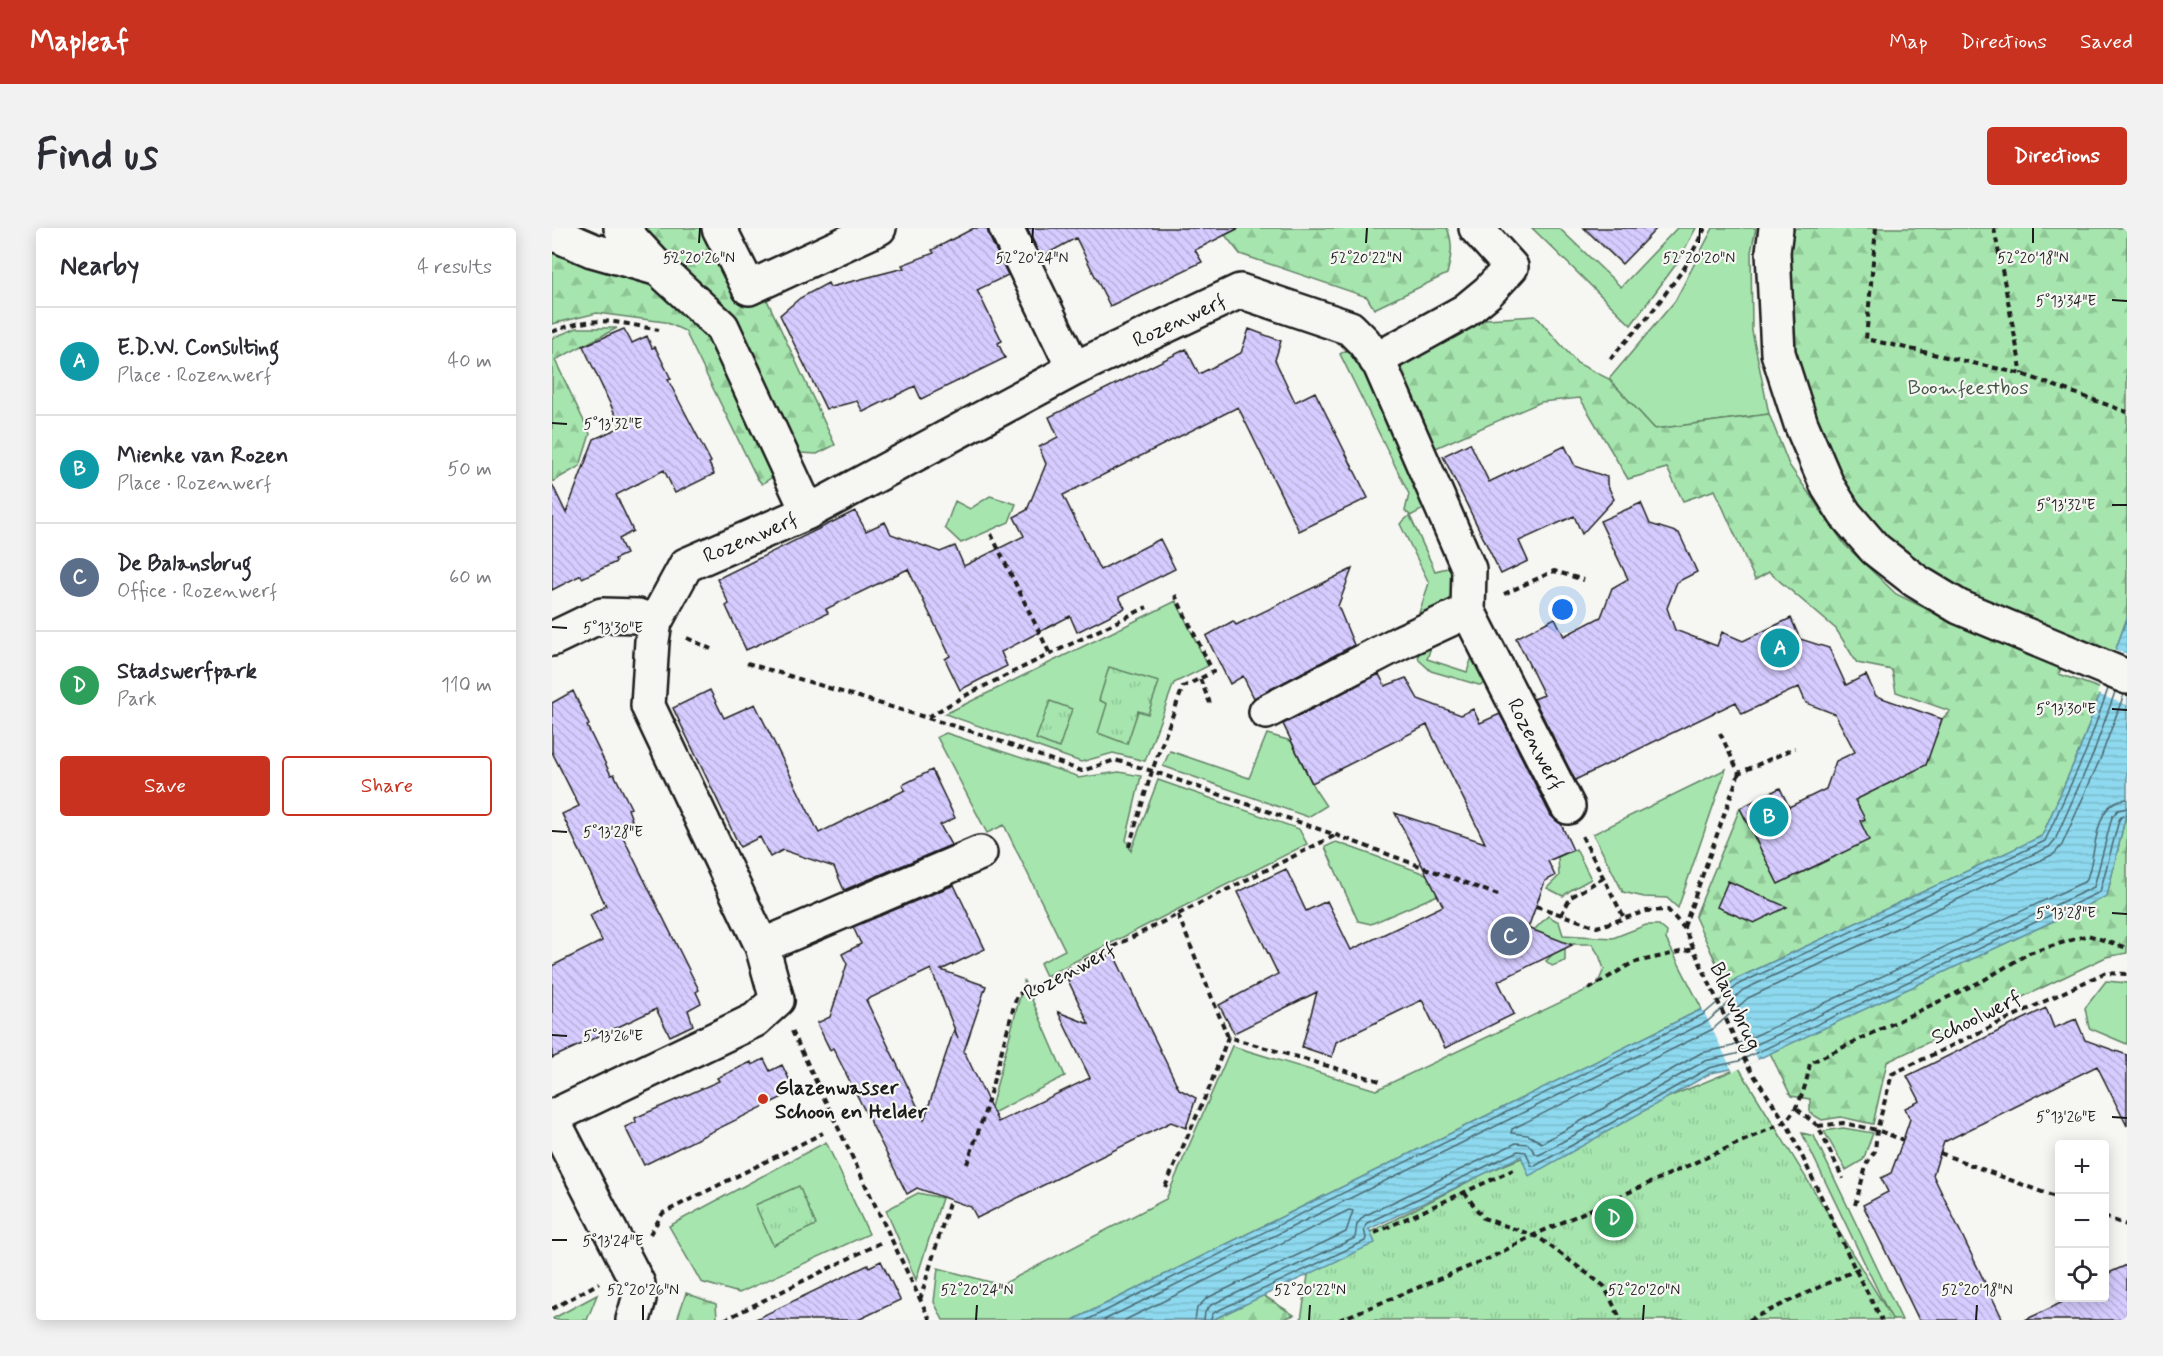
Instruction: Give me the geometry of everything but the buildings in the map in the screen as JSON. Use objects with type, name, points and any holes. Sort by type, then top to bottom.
[{"type":"street","name":"Rozenwerf","points":[[621,228],[659,269],[722,327],[808,512]]},
{"type":"street","points":[[719,228],[748,288],[879,228]]},
{"type":"street","points":[[1006,228],[1074,369]]},
{"type":"street","points":[[1376,360],[1465,310],[1488,291],[1511,267],[1476,228]]},
{"type":"street","points":[[1776,228],[1773,252],[1778,353],[1801,424],[1828,487],[1845,514],[1875,549],[1925,586],[1959,607],[2127,677]]},
{"type":"street","name":"Rozenwerf","points":[[552,233],[592,250],[659,269]]},
{"type":"street","name":"Rozenwerf","points":[[777,1000],[762,946],[648,706],[655,622],[686,565],[808,512],[1074,369],[1240,291],[1350,328],[1376,360],[1469,569],[1468,611],[1568,807]]},
{"type":"street","points":[[1266,712],[1401,642],[1468,611]]},
{"type":"street","points":[[552,639],[602,615],[638,616],[655,622]]},
{"type":"street","points":[[762,946],[980,854]]},
{"type":"street","points":[[633,1320],[639,1299],[638,1284],[552,1117],[755,1020],[777,1000]]},
{"type":"path","points":[[1610,359],[1651,313],[1685,267],[1705,228]]},
{"type":"path","points":[[1876,228],[1866,339],[2022,374],[2127,412]]},
{"type":"path","points":[[1994,228],[2022,374]]},
{"type":"path","points":[[552,332],[571,324],[602,320],[659,330]]},
{"type":"path","points":[[991,534],[1050,654]]},
{"type":"path","points":[[1468,611],[1554,572],[1584,580]]},
{"type":"path","points":[[1129,847],[1152,771],[1183,687],[1213,672],[1175,595]]},
{"type":"path","points":[[928,717],[970,693],[1147,607]]},
{"type":"path","points":[[747,663],[928,717],[1082,771],[1114,760],[1152,771],[1336,835],[1498,895]]},
{"type":"path","points":[[1200,679],[1210,703]]},
{"type":"path","points":[[1684,928],[1739,773],[1720,733]]},
{"type":"path","points":[[1739,773],[1794,748]]},
{"type":"path","name":"Rozenwerf","points":[[1568,807],[1624,918]]},
{"type":"path","name":"Rozenwerf","points":[[967,1164],[984,1115],[1017,995],[1336,835]]},
{"type":"path","points":[[1561,915],[1571,897],[1603,878]]},
{"type":"path","points":[[1536,906],[1597,927],[1647,911],[1668,910],[1684,928],[1693,949],[1632,963],[1589,989]]},
{"type":"path","points":[[1165,1187],[1210,1086],[1228,1037],[1178,915]]},
{"type":"path","points":[[1339,1320],[1490,1258],[1534,1235],[1785,1122],[1797,1109],[1805,1089],[1810,1063],[1984,980],[2029,952],[2088,935],[2127,948]]},
{"type":"path","name":"Blauwbrug","points":[[1693,949],[1747,1065],[1785,1122]]},
{"type":"path","name":"Schoolwerf","points":[[1855,1205],[1867,1163],[1875,1151],[1884,1098],[1892,1074],[2104,973],[2127,974]]},
{"type":"path","points":[[777,1000],[930,1320]]},
{"type":"path","points":[[1228,1037],[1380,1081]]},
{"type":"path","points":[[1797,1109],[1818,1126],[1843,1179]]},
{"type":"path","points":[[1785,1122],[1855,1269],[1882,1320]]},
{"type":"path","points":[[1818,1126],[1843,1123],[1877,1130],[1903,1140]]},
{"type":"path","points":[[552,1309],[629,1266],[663,1213],[823,1133]]},
{"type":"path","points":[[1940,1153],[2055,1197]]},
{"type":"path","points":[[1375,1233],[1512,1170]]},
{"type":"path","points":[[1464,1192],[1483,1218],[1534,1235],[1604,1286],[1621,1320]]},
{"type":"path","points":[[919,1300],[950,1200]]},
{"type":"path","points":[[2109,1219],[2127,1225]]},
{"type":"path","points":[[724,1320],[880,1243]]},
{"type":"path","points":[[1749,1320],[1862,1267]]},
{"type":"green space","points":[[640,228],[713,228],[766,298],[835,445],[817,454],[801,453]]},
{"type":"green space","points":[[1239,228],[1447,228],[1451,240],[1451,257],[1447,274],[1374,309],[1367,297],[1240,254],[1225,235]]},
{"type":"green space","points":[[1532,228],[1559,228],[1621,287],[1677,228],[1696,228],[1677,263],[1631,325]]},
{"type":"green space","points":[[1713,228],[1756,228],[1751,252],[1752,331],[1769,414],[1655,429],[1609,379],[1675,301]]},
{"type":"green space","name":"Boomfeestbos","points":[[1781,228],[2127,228],[2127,618],[2112,660],[1911,567],[1846,501],[1802,396],[1773,250]]},
{"type":"green space","points":[[552,244],[681,297],[709,335],[775,475],[762,484],[757,478],[685,331],[665,322],[597,313],[552,324]]},
{"type":"green space","points":[[1536,316],[1577,363],[1609,379],[1655,429],[1769,414],[1789,465],[1845,545],[1896,594],[1955,623],[2064,659],[2059,674],[2102,689],[2080,749],[2042,836],[1736,979],[1727,986],[1695,917],[1740,808],[1759,847],[1786,856],[1797,875],[1835,857],[1844,829],[1864,819],[1855,800],[1892,782],[1902,754],[1936,737],[1942,719],[1950,711],[1896,692],[1892,670],[1857,663],[1836,629],[1769,572],[1755,580],[1715,490],[1683,501],[1667,468],[1628,479],[1580,398],[1541,402],[1431,450],[1391,367],[1486,319]]},
{"type":"green space","points":[[577,328],[617,328],[555,360],[590,434],[580,466],[552,482],[552,338]]},
{"type":"green space","points":[[1350,348],[1362,362],[1429,506],[1410,516],[1435,571],[1455,566],[1454,600],[1416,622],[1429,583],[1400,524],[1410,515],[1405,511],[1409,494],[1340,354]]},
{"type":"green space","points":[[990,496],[1016,504],[1009,522],[961,543],[945,528],[955,501],[970,509]]},
{"type":"green space","points":[[1176,601],[1208,666],[1174,683],[1145,761],[1113,753],[1081,762],[945,714]]},
{"type":"green space","points":[[1434,638],[1427,659],[1467,672],[1474,651],[1494,682],[1479,685],[1431,671],[1419,660],[1417,648]]},
{"type":"green space","points":[[1109,667],[1159,682],[1148,714],[1138,711],[1127,744],[1098,733],[1107,704],[1099,700]]},
{"type":"green space","points":[[1050,701],[1072,709],[1059,748],[1036,739]]},
{"type":"green space","points":[[946,733],[1078,778],[1119,772],[1141,776],[1126,840],[1131,851],[1158,780],[1299,829],[1307,844],[1046,976],[1040,963],[1065,950],[1004,825],[987,833],[937,737]]},
{"type":"green space","points":[[1267,734],[1291,741],[1314,788],[1326,806],[1308,817],[1163,766],[1170,751],[1249,778]]},
{"type":"green space","points":[[1726,769],[1678,908],[1667,898],[1644,897],[1623,892],[1593,834]]},
{"type":"green space","points":[[2127,810],[2127,953],[2106,957],[1887,1062],[1873,1124],[1841,1117],[1822,1120],[1810,1113],[1810,1099],[1791,1096],[1770,1053],[2107,896]]},
{"type":"green space","points":[[1336,842],[1434,877],[1440,894],[1371,924],[1358,921],[1325,847]]},
{"type":"green space","points":[[1576,849],[1591,879],[1563,896],[1547,888],[1559,876],[1558,857]]},
{"type":"green space","points":[[1548,916],[1559,922],[1563,935],[1613,938],[1646,925],[1659,925],[1667,932],[1666,939],[1702,1009],[1073,1320],[943,1320],[934,1302],[938,1268],[1001,1285],[1166,1199],[1232,1046],[1376,1090],[1597,985],[1604,969],[1592,944],[1565,944],[1565,961],[1552,966],[1546,961],[1554,953],[1533,931]]},
{"type":"green space","points":[[1024,981],[1065,1076],[989,1115]]},
{"type":"green space","points":[[2106,981],[2127,983],[2127,1044],[2089,1028],[2085,1008]]},
{"type":"green space","points":[[1739,1068],[1893,1320],[1301,1320],[1310,1263],[1485,1173]]},
{"type":"green space","points":[[1843,1128],[1873,1133],[1863,1160],[1846,1170],[1824,1131]]},
{"type":"green space","points":[[1802,1133],[1814,1136],[1902,1320],[1892,1320]]},
{"type":"green space","points":[[826,1142],[869,1234],[739,1293],[701,1282],[669,1226]]},
{"type":"green space","points":[[799,1186],[816,1225],[773,1245],[755,1205]]},
{"type":"green space","points":[[918,1193],[942,1198],[916,1280],[886,1210]]},
{"type":"green space","points":[[686,1293],[716,1304],[717,1318],[677,1320]]},
{"type":"green space","points":[[597,1295],[587,1320],[552,1320],[552,1319]]},
{"type":"green space","points":[[1263,1295],[1294,1315],[1281,1320],[1212,1320]]},
{"type":"water","points":[[2127,618],[2127,810],[2107,896],[1741,1067],[1711,1073],[1529,1176],[1521,1156],[1369,1229],[1375,1243],[1212,1320],[1073,1320],[1702,1009],[1736,979],[2042,836],[2080,749]]},
{"type":"pier","points":[[2113,649],[2127,654],[2127,705],[2097,694]]},
{"type":"pier","points":[[1722,986],[1758,1060],[1733,1072],[1701,1006]]},
{"type":"place","name":"E.D.W. Consulting","points":[[1780,648]]},
{"type":"place","name":"Mienke van Rozen","points":[[1769,817]]},
{"type":"place","name":"De Balansbrug","points":[[1510,936]]},
{"type":"place","name":"Glazenwasser Schoon en Helder","points":[[763,1099]]},
{"type":"place","name":"Stadswerfpark","points":[[1614,1218]]}]
